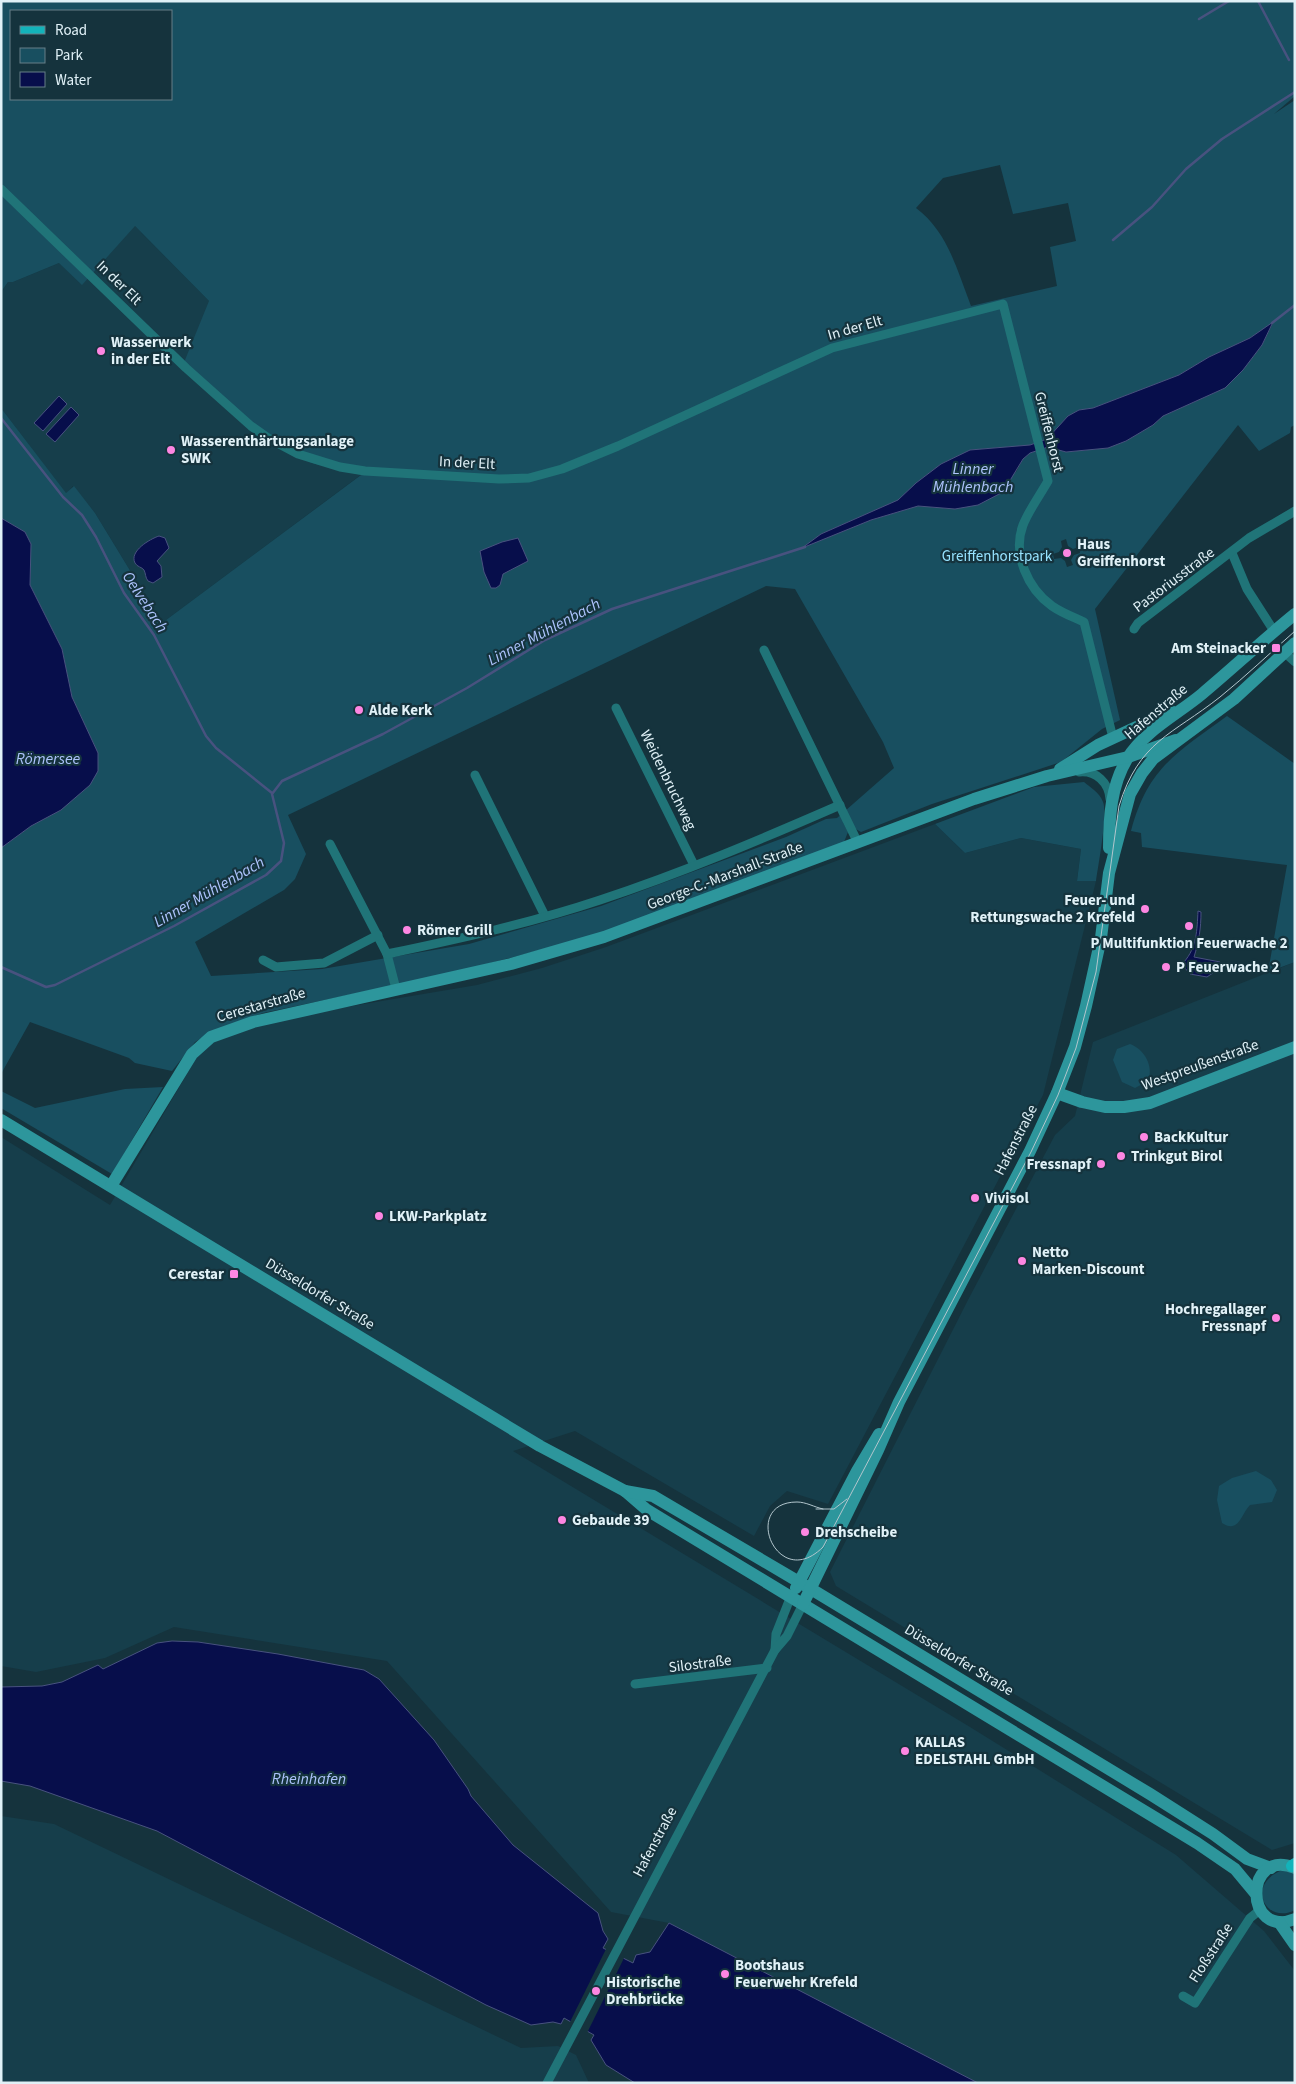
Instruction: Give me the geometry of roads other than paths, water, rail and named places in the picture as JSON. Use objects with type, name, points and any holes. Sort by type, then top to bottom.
[{"type":"main road","name":"Hafenstraße","points":[[1109,873],[1111,813],[1114,790],[1128,757],[1150,735],[1295,614]]},
{"type":"main road","name":"Hafenstraße","points":[[803,1604],[899,1402],[1030,1151],[1057,1093],[1074,1047],[1094,972],[1109,873],[1130,794],[1142,773],[1153,759],[1176,740],[1234,699],[1295,644]]},
{"type":"main road","points":[[1047,776],[1113,738],[1201,694]]},
{"type":"main road","name":"George-C.-Marshall-Straße","points":[[403,988],[511,964],[604,937],[668,916],[974,799],[1047,776],[1091,770],[1176,740]]},
{"type":"main road","name":"Cerestarstraße","points":[[111,1186],[192,1054],[202,1043],[225,1030],[268,1017],[403,988]]},
{"type":"main road","name":"Westpreußenstraße","points":[[1057,1093],[1082,1102],[1105,1107],[1124,1107],[1150,1103],[1295,1047]]},
{"type":"main road","name":"Düsseldorfer Straße","points":[[1,1120],[540,1446],[625,1491],[647,1510],[1197,1843],[1235,1869],[1255,1893]]},
{"type":"main road","name":"Hafenstraße","points":[[791,1596],[857,1471],[899,1402]]},
{"type":"main road","name":"Düsseldorfer Straße","points":[[625,1491],[653,1496],[811,1588],[1190,1819],[1247,1859],[1271,1868]]},
{"type":"main road","points":[[1294,1866],[1282,1865],[1271,1868],[1259,1878],[1255,1893],[1260,1910],[1265,1916],[1280,1922],[1295,1919]]},
{"type":"main road","points":[[1280,1922],[1295,1945]]},
{"type":"street","name":"In der Elt","points":[[1,189],[186,368],[251,426],[268,438],[298,454],[340,468],[365,471],[499,479],[529,478],[562,470],[832,348],[1003,304]]},
{"type":"street","name":"Greiffenhorst","points":[[1003,304],[1048,481],[1023,526],[1019,546],[1022,565],[1032,584],[1052,606],[1084,622],[1113,738]]},
{"type":"street","name":"Pastoriusstraße","points":[[1134,629],[1192,580],[1232,553],[1249,538],[1295,511]]},
{"type":"street","name":"Pastoriusstraße","points":[[1232,553],[1247,589],[1274,631]]},
{"type":"street","points":[[764,650],[858,843]]},
{"type":"street","points":[[1285,652],[1295,662]]},
{"type":"street","name":"Weidenbruchweg","points":[[616,708],[694,865]]},
{"type":"street","points":[[1092,750],[1088,757],[1091,770],[1105,783],[1109,791],[1111,813]]},
{"type":"street","points":[[475,775],[545,916]]},
{"type":"street","points":[[387,954],[470,937],[599,900],[694,865],[840,805]]},
{"type":"street","points":[[330,844],[403,988]]},
{"type":"street","points":[[263,960],[276,966],[324,963],[378,936]]},
{"type":"street","name":"Hafenstraße","points":[[775,1650],[776,1634],[791,1596]]},
{"type":"street","name":"Hafenstraße","points":[[547,2083],[775,1650],[787,1636],[803,1604]]},
{"type":"street","name":"Silostraße","points":[[635,1684],[767,1668]]},
{"type":"street","name":"Floßstraße","points":[[1183,1996],[1195,2003],[1250,1918],[1260,1910]]},
{"type":"water","name":"Linner Mühlenbach","points":[[1273,322],[1262,345],[1243,370],[1225,388],[1163,416],[1153,425],[1126,441],[1108,448],[1066,452],[1048,447],[1030,453],[1023,459],[1003,492],[978,505],[955,509],[918,506],[871,520],[802,548],[821,534],[898,500],[941,464],[970,450],[1030,445],[1047,439],[1068,416],[1079,410],[1093,408],[1179,375],[1209,357],[1250,338]]},
{"type":"water","points":[[59,396],[67,404],[43,431],[34,423]]},
{"type":"water","points":[[71,407],[79,415],[55,442],[46,434]]},
{"type":"water","name":"Römersee","points":[[1,518],[25,532],[31,544],[30,585],[62,649],[72,697],[98,753],[98,771],[90,785],[61,810],[31,826],[1,848]]},
{"type":"water","points":[[159,536],[165,538],[169,548],[157,561],[161,566],[162,577],[153,583],[148,581],[144,570],[135,563],[134,559],[141,546]]},
{"type":"water","points":[[518,538],[528,561],[503,574],[500,585],[496,588],[491,588],[484,572],[480,551]]},
{"type":"water","points":[[1198,911],[1201,912],[1201,924],[1194,957],[1220,962],[1220,968],[1207,977],[1190,974],[1185,968],[1184,962],[1194,944],[1197,932]]},
{"type":"water","name":"Rheinhafen","points":[[172,1641],[198,1642],[278,1654],[364,1670],[379,1679],[434,1740],[471,1796],[513,1845],[598,1913],[603,1931],[608,1939],[603,1948],[633,1963],[636,1955],[650,1952],[669,1923],[978,2083],[635,2083],[606,2065],[591,2040],[594,2035],[564,2018],[561,2024],[553,2022],[531,2025],[486,2005],[157,1831],[30,1786],[1,1781],[1,1687],[42,1686],[62,1682],[98,1665],[103,1669],[157,1643]]},
{"type":"waterway","points":[[1199,19],[1229,1]]},
{"type":"waterway","points":[[1258,1],[1289,60]]},
{"type":"waterway","points":[[1113,240],[1152,207],[1186,169],[1222,139],[1295,92]]},
{"type":"waterway","name":"Linner Mühlenbach","points":[[1272,323],[1295,305]]},
{"type":"waterway","name":"Oelvebach","points":[[1,418],[63,497],[82,515],[96,537],[124,593],[154,635],[206,736],[216,748],[272,793]]},
{"type":"waterway","name":"Linner Mühlenbach","points":[[1,967],[46,987],[55,985],[174,926],[266,875],[281,861],[284,843],[272,794],[282,781],[383,734],[467,688],[545,640],[612,609],[805,547]]},
{"type":"tram line","points":[[823,1509],[800,1502],[780,1506],[771,1516],[768,1528],[771,1542],[780,1553],[792,1559],[806,1558],[823,1547],[1031,1152],[1058,1095],[1076,1048],[1096,972],[1119,806],[1136,767],[1159,741],[1220,697],[1295,631]]},
{"type":"tram line","points":[[816,1509],[834,1509],[847,1499]]},
{"type":"place","name":"Wasserwerk in der Elt","points":[[101,351]]},
{"type":"place","name":"Wasserenthärtungsanlage SWK","points":[[171,450]]},
{"type":"place","name":"Haus Greiffenhorst","points":[[1067,553]]},
{"type":"place","name":"Am Steinacker","points":[[1276,648]]},
{"type":"place","name":"Alde Kerk","points":[[359,710]]},
{"type":"place","name":"Feuer- und Rettungswache 2 Krefeld","points":[[1145,909]]},
{"type":"place","name":"P Multifunktion Feuerwache 2","points":[[1189,926]]},
{"type":"place","name":"Römer Grill","points":[[407,930]]},
{"type":"place","name":"P Feuerwache 2","points":[[1166,967]]},
{"type":"place","name":"BackKultur","points":[[1144,1137]]},
{"type":"place","name":"Trinkgut Birol","points":[[1121,1156]]},
{"type":"place","name":"Fressnapf","points":[[1101,1164]]},
{"type":"place","name":"Vivisol","points":[[975,1198]]},
{"type":"place","name":"LKW-Parkplatz","points":[[379,1216]]},
{"type":"place","name":"Netto Marken-Discount","points":[[1022,1261]]},
{"type":"place","name":"Cerestar","points":[[234,1274]]},
{"type":"place","name":"Hochregallager Fressnapf","points":[[1276,1318]]},
{"type":"place","name":"Gebaude 39","points":[[562,1520]]},
{"type":"place","name":"Drehscheibe","points":[[805,1532]]},
{"type":"place","name":"KALLAS EDELSTAHL GmbH","points":[[905,1751]]},
{"type":"place","name":"Bootshaus Feuerwehr Krefeld","points":[[725,1974]]},
{"type":"place","name":"Historische Drehbrücke","points":[[596,1991]]},
{"type":"park label","name":"Greiffenhorstpark","points":[[997,556]]}]
